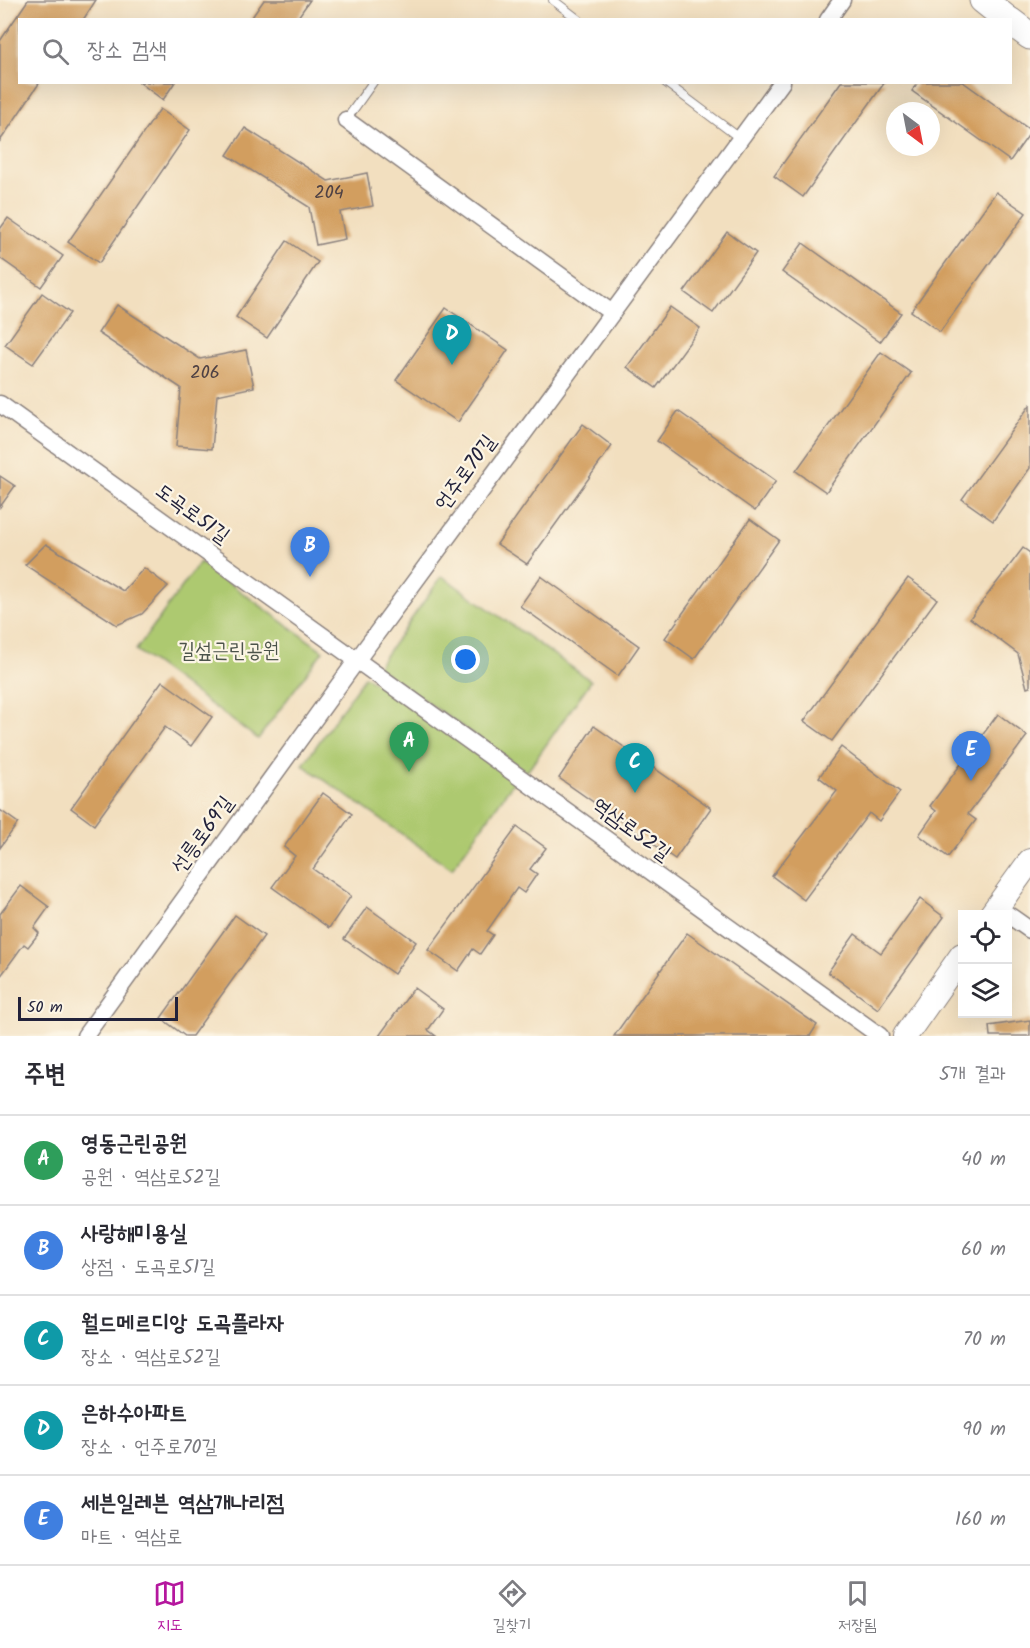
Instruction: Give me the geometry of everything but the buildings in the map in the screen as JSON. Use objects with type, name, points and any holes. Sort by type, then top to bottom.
[{"type":"main road","points":[[983,0],[1006,18]]},
{"type":"main road","points":[[1012,22],[1030,36]]},
{"type":"main road","points":[[995,910],[1030,861]]},
{"type":"main road","points":[[905,1036],[958,962]]},
{"type":"street","points":[[829,18],[842,0]]},
{"type":"street","name":"언주로70길","points":[[357,660],[781,84]]},
{"type":"street","points":[[346,120],[612,313]]},
{"type":"street","name":"도곡로51길","points":[[0,404],[357,660]]},
{"type":"street","name":"선릉로69길","points":[[85,1036],[357,660]]},
{"type":"street","name":"역삼로52길","points":[[357,660],[880,1036]]},
{"type":"street","points":[[1012,920],[1030,930]]},
{"type":"lane","points":[[553,0],[576,18]]},
{"type":"lane","points":[[346,120],[372,84]]},
{"type":"lane","points":[[668,84],[741,139]]},
{"type":"green space","name":"길섶근린공원","points":[[200,562],[323,651],[258,739],[136,650]]},
{"type":"green space","points":[[442,576],[591,681],[527,772],[377,667]]},
{"type":"green space","points":[[365,676],[515,780],[452,869],[303,765]]},
{"type":"place","name":"은하수아파트","points":[[452,365]]},
{"type":"place","name":"사랑해미용실","points":[[310,577]]},
{"type":"place","name":"영동근린공원","points":[[409,772]]},
{"type":"place","name":"세븐일레븐 역삼개나리점","points":[[971,781]]},
{"type":"place","name":"월드메르디앙 도곡플라자","points":[[635,793]]}]
